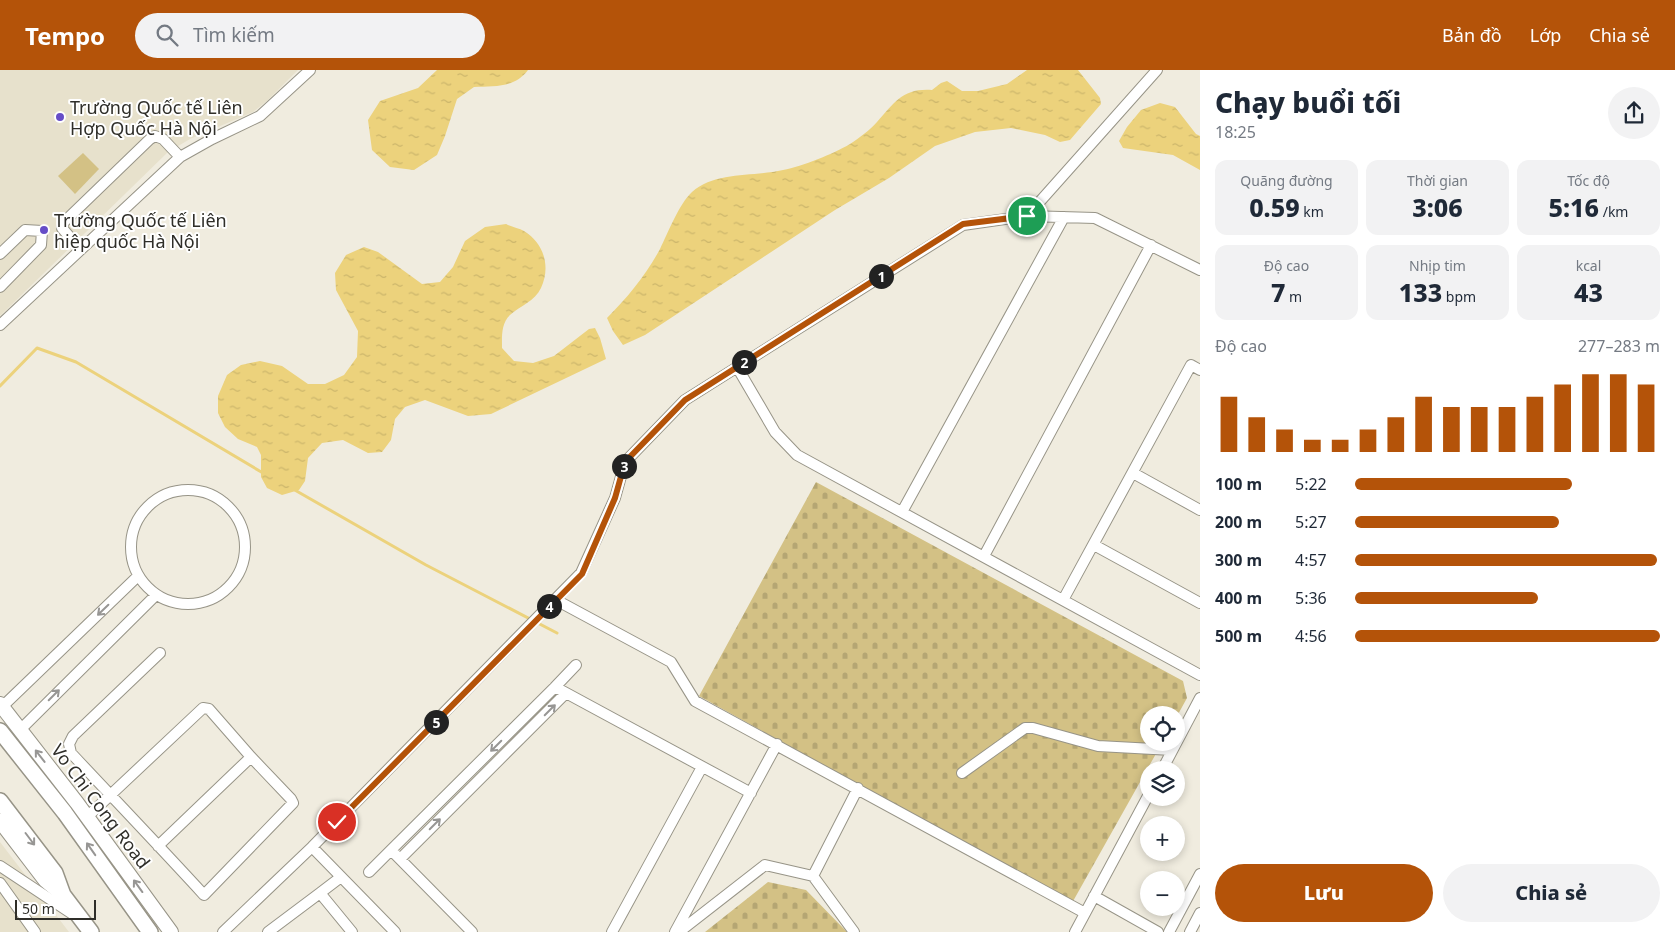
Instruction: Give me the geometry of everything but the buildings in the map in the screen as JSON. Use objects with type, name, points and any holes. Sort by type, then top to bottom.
[{"type":"highway","name":"Vo Chi Cong Road","points":[[0,731],[65,813],[150,932]]},
{"type":"highway","points":[[0,800],[55,873],[63,895],[87,926]]},
{"type":"main road","name":"Vo Chi Cong Road","points":[[1,706],[88,818],[171,932]]},
{"type":"main road","points":[[0,821],[44,880],[63,895]]},
{"type":"street","points":[[0,325],[180,157],[260,116],[310,70]]},
{"type":"street","points":[[1027,216],[1157,70]]},
{"type":"street","points":[[80,249],[64,232],[62,228],[64,222],[150,139],[155,136],[163,139],[180,157]]},
{"type":"street","points":[[224,932],[312,847],[582,574],[615,498],[625,462],[685,400],[963,224],[1027,216],[1095,218],[1200,270]]},
{"type":"street","points":[[902,512],[1064,217]]},
{"type":"street","points":[[0,254],[25,230],[42,231],[42,245],[0,287]]},
{"type":"street","points":[[984,556],[1151,245]]},
{"type":"street","points":[[1064,600],[1191,365],[1200,370]]},
{"type":"street","points":[[737,366],[775,432],[797,455],[1200,675]]},
{"type":"street","points":[[1133,473],[1200,510]]},
{"type":"street","points":[[181,490],[199,490],[216,497],[231,509],[241,526],[245,545],[242,565],[233,582],[219,596],[200,604],[181,605],[156,595],[146,587],[138,576],[131,555],[131,537],[137,520],[148,505],[163,495],[181,490]]},
{"type":"street","points":[[1094,545],[1200,603]]},
{"type":"street","points":[[1,706],[138,576]]},
{"type":"street","points":[[20,730],[156,595]]},
{"type":"street","points":[[556,600],[671,662],[695,700],[1085,913]]},
{"type":"street","points":[[88,818],[111,796],[203,708],[208,709],[293,803],[204,895],[111,796],[71,753],[69,744],[73,736],[160,653]]},
{"type":"street","points":[[370,872],[576,665]]},
{"type":"street","points":[[555,687],[751,793]]},
{"type":"street","points":[[400,859],[566,693]]},
{"type":"street","points":[[1185,726],[1200,698]]},
{"type":"street","points":[[962,773],[1026,728],[1033,728],[1098,746],[1140,748]]},
{"type":"street","points":[[675,932],[777,744]]},
{"type":"street","points":[[158,846],[251,757]]},
{"type":"street","points":[[477,764],[486,773]]},
{"type":"street","points":[[612,932],[702,767]]},
{"type":"street","points":[[813,876],[858,788]]},
{"type":"street","points":[[1074,932],[1143,806]]},
{"type":"street","points":[[312,847],[395,932]]},
{"type":"street","points":[[391,850],[472,932]]},
{"type":"street","points":[[679,932],[765,865],[813,876],[854,932]]},
{"type":"street","points":[[0,866],[87,926]]},
{"type":"street","points":[[1169,932],[1200,874]]},
{"type":"street","points":[[268,932],[341,877]]},
{"type":"street","points":[[0,882],[34,932]]},
{"type":"street","points":[[320,893],[352,932]]},
{"type":"street","points":[[1094,896],[1158,932]]},
{"type":"street","points":[[1190,932],[1200,913]]},
{"type":"shaded area","name":"Trường Quốc tế Liên hiệp quốc Hà Nội","points":[[0,70],[298,70],[253,112],[190,139],[168,152],[0,316]]},
{"type":"shaded area","points":[[0,842],[69,932],[0,932]]},
{"type":"green space","points":[[83,153],[99,169],[75,194],[58,176]]},
{"type":"green space","points":[[816,482],[1183,681],[1187,698],[1183,706],[1140,706],[1140,751],[1158,751],[1152,761],[1140,761],[1140,782],[1072,903],[699,696]]},
{"type":"green space","points":[[768,882],[806,890],[847,932],[705,932]]},
{"type":"water","points":[[437,70],[528,70],[523,76],[510,83],[474,87],[457,99],[437,155],[414,170],[390,167],[372,150],[368,120],[380,101],[418,88]]},
{"type":"water","points":[[1027,70],[1078,70],[1100,98],[1101,104],[1070,140],[1060,142],[1045,135],[1011,128],[975,132],[935,146],[889,178],[835,210],[645,335],[623,345],[613,331],[607,318],[643,277],[655,259],[687,197],[702,185],[723,178],[791,168],[827,156],[861,137],[900,98],[914,91],[932,90],[947,81],[962,91],[978,91],[1007,84]]},
{"type":"water","points":[[1160,103],[1175,107],[1196,134],[1200,136],[1200,170],[1173,155],[1123,148],[1119,141],[1127,127],[1141,110]]},
{"type":"water","points":[[506,224],[524,231],[536,242],[544,256],[545,272],[544,280],[538,293],[510,315],[505,322],[502,348],[514,361],[533,363],[554,356],[589,329],[595,328],[606,359],[491,414],[468,416],[425,400],[405,407],[395,419],[391,440],[382,452],[368,453],[343,440],[322,443],[308,458],[305,481],[299,490],[282,495],[267,488],[261,477],[261,455],[257,447],[238,439],[225,427],[218,413],[218,396],[227,375],[241,365],[260,361],[282,366],[308,384],[325,384],[344,375],[357,357],[358,331],[336,290],[335,273],[346,255],[364,247],[378,252],[422,284],[440,282],[453,267],[465,241],[485,227]]},
{"type":"waterway","points":[[0,386],[37,348],[76,362],[263,473]]},
{"type":"waterway","points":[[293,489],[426,565],[557,633]]},
{"type":"place","name":"Trường Quốc tế Liên Hợp Quốc Hà Nội","points":[[60,117]]},
{"type":"place","name":"Trường Quốc tế Liên hiệp quốc Hà Nội","points":[[44,230]]},
{"type":"route","points":[[337,822],[582,574],[615,498],[625,462],[685,400],[963,224],[1027,216]]}]
